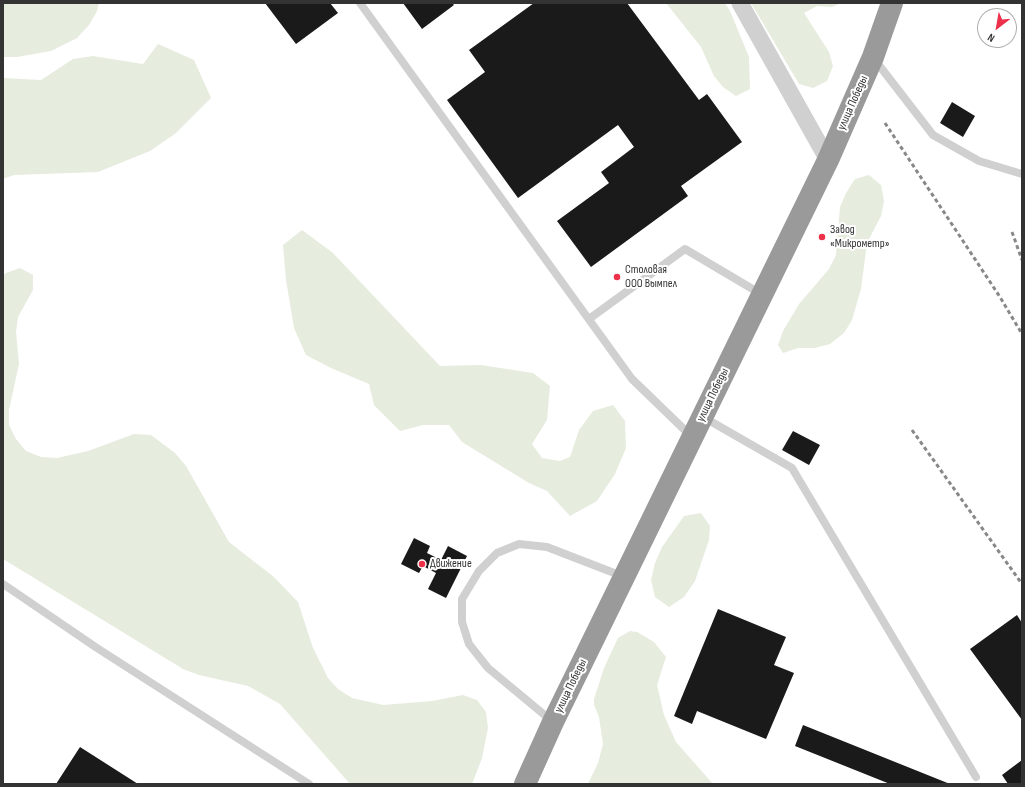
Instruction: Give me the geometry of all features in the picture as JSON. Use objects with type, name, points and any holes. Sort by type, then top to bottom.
[{"type":"highway","name":"улица Победы","points":[[525,784],[553,722],[828,160],[873,57],[892,3]]},
{"type":"street","points":[[740,3],[828,160]]},
{"type":"lane","points":[[360,3],[632,379],[692,438]]},
{"type":"lane","points":[[873,57],[933,135],[979,161],[1022,174]]},
{"type":"lane","points":[[589,319],[685,249],[762,294]]},
{"type":"lane","points":[[702,417],[792,468],[976,776]]},
{"type":"lane","points":[[553,722],[488,668],[469,644],[462,622],[462,599],[479,571],[496,553],[519,544],[547,547],[624,577]]},
{"type":"lane","points":[[3,584],[97,648],[309,784]]},
{"type":"shaded area","points":[[3,3],[99,3],[97,11],[89,25],[77,38],[51,51],[17,57],[3,57]]},
{"type":"shaded area","points":[[666,3],[725,3],[730,11],[749,57],[750,89],[736,96],[723,87],[714,76],[701,47]]},
{"type":"shaded area","points":[[751,3],[841,3],[832,7],[817,6],[804,13],[829,52],[833,66],[827,81],[813,88],[799,84]]},
{"type":"shaded area","points":[[158,44],[194,60],[211,98],[176,133],[150,151],[98,172],[14,175],[3,179],[3,78],[41,80],[73,59],[93,56],[143,64]]},
{"type":"shaded area","points":[[869,175],[881,185],[884,201],[881,216],[867,243],[861,289],[852,320],[844,333],[830,344],[815,348],[798,348],[783,353],[778,345],[783,331],[799,304],[829,269],[836,255],[840,207],[846,193],[855,179]]},
{"type":"shaded area","points":[[302,230],[333,253],[440,366],[481,365],[533,373],[550,386],[547,420],[532,444],[542,458],[560,461],[570,457],[579,430],[593,411],[613,405],[625,421],[626,448],[615,474],[597,501],[570,516],[547,491],[529,483],[462,442],[449,425],[423,425],[400,431],[374,405],[369,384],[331,368],[306,355],[294,328],[286,280],[283,245]]},
{"type":"shaded area","points":[[20,268],[33,275],[33,290],[18,317],[16,332],[19,364],[9,410],[9,425],[16,439],[26,451],[41,457],[57,458],[88,451],[134,434],[151,435],[175,453],[186,466],[229,542],[274,577],[298,602],[313,648],[328,678],[338,689],[352,698],[383,705],[432,701],[463,695],[477,700],[486,712],[488,728],[482,758],[472,784],[350,784],[280,704],[248,686],[199,675],[183,669],[3,559],[3,275]]},
{"type":"shaded area","points":[[701,513],[710,526],[709,540],[695,581],[684,597],[669,607],[655,597],[651,580],[655,563],[662,547],[684,516]]},
{"type":"shaded area","points":[[630,631],[637,632],[654,642],[666,657],[657,685],[664,715],[676,742],[713,784],[588,784],[598,763],[603,744],[599,717],[594,705],[594,699],[604,668],[618,638]]},
{"type":"building","points":[[265,3],[330,3],[338,13],[296,44]]},
{"type":"building","points":[[403,3],[452,3],[454,5],[422,29]]},
{"type":"building","points":[[534,3],[627,3],[699,100],[707,94],[742,142],[681,186],[688,196],[591,267],[557,221],[609,183],[601,172],[634,147],[618,125],[518,198],[447,100],[485,72],[469,50]]},
{"type":"building","points":[[952,102],[975,116],[963,137],[940,123]]},
{"type":"building","points":[[793,431],[820,445],[809,465],[782,450]]},
{"type":"building","points":[[414,538],[430,546],[427,553],[441,560],[448,546],[467,556],[446,598],[428,589],[436,573],[423,566],[419,573],[401,564]]},
{"type":"building","points":[[718,609],[786,637],[774,665],[794,673],[766,739],[697,711],[692,724],[674,716]]},
{"type":"building","points":[[1017,615],[1022,623],[1022,720],[970,649]]},
{"type":"building","points":[[803,725],[950,784],[890,784],[795,746]]},
{"type":"building","points":[[80,747],[138,784],[56,784]]},
{"type":"building","points":[[1022,760],[1022,784],[1008,784],[1002,775]]},
{"type":"railway","points":[[885,123],[1000,297],[1022,334]]},
{"type":"railway","points":[[1012,232],[1022,260]]},
{"type":"railway","points":[[912,430],[1022,584]]},
{"type":"place","name":"Завод «Микрометр»","points":[[822,237]]},
{"type":"place","name":"Столовая ООО Вымпел","points":[[617,277]]},
{"type":"place","name":"Движение","points":[[422,564]]}]
